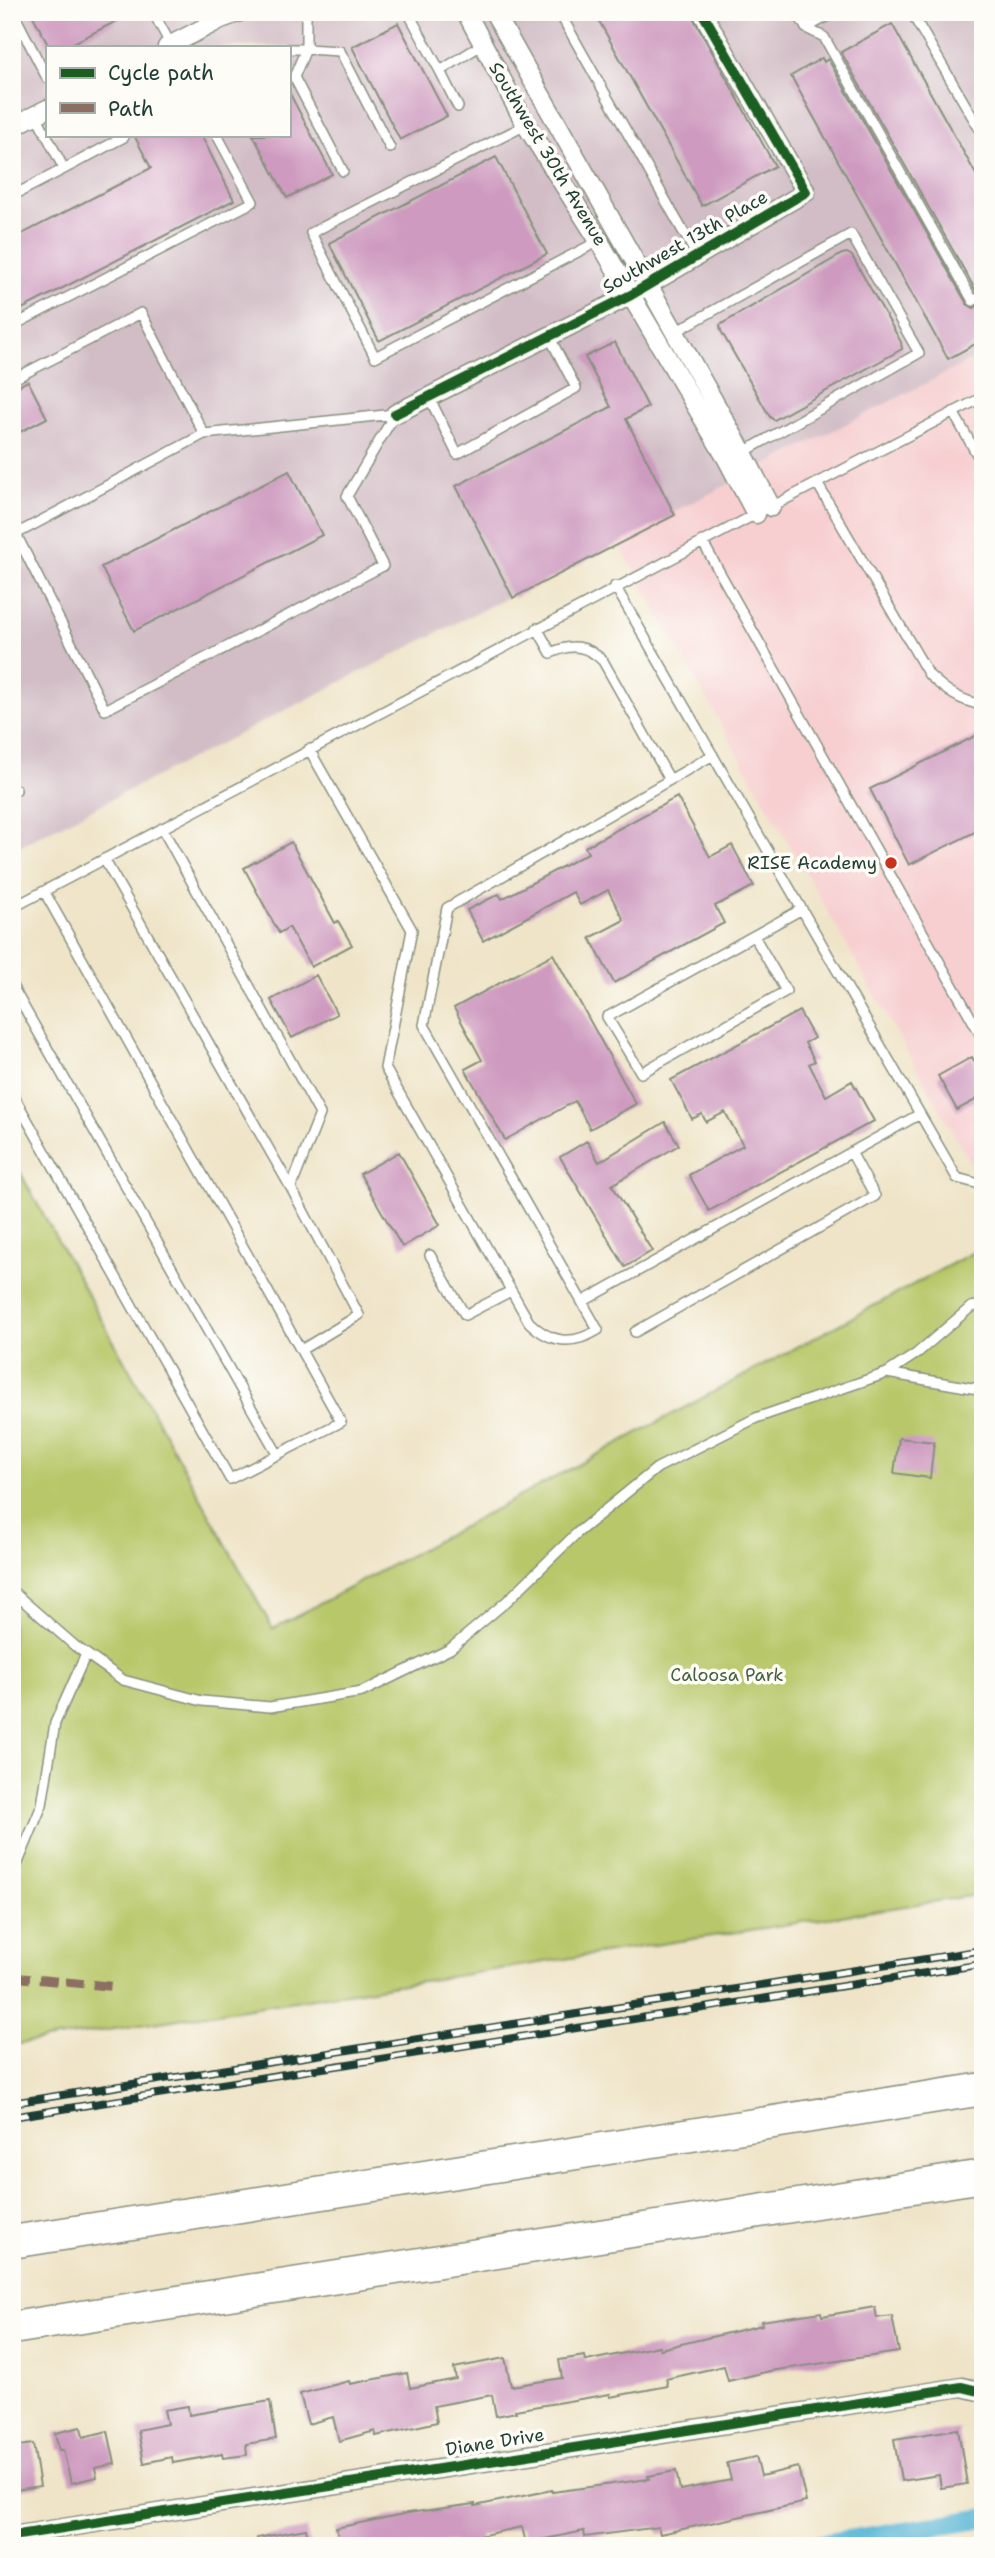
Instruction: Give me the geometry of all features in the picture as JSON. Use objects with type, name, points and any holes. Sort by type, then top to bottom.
[{"type":"highway","points":[[12,2242],[983,2089]]},
{"type":"highway","points":[[12,2328],[983,2176]]},
{"type":"street","points":[[172,46],[219,16],[240,12]]},
{"type":"street","name":"Southwest 30th Avenue","points":[[466,12],[526,125],[631,295],[736,457]]},
{"type":"street","name":"Southwest 30th Avenue","points":[[494,12],[675,332],[763,511]]},
{"type":"street","name":"Southwest 13th Place","points":[[395,414],[631,295],[806,192],[702,12]]},
{"type":"street","points":[[13,126],[42,112]]},
{"type":"street","name":"Diane Drive","points":[[12,2536],[962,2387],[983,2392]]},
{"type":"lane","points":[[13,12],[46,76]]},
{"type":"lane","points":[[153,12],[170,46]]},
{"type":"lane","points":[[306,12],[306,49],[294,78],[344,171]]},
{"type":"lane","points":[[559,12],[697,256]]},
{"type":"lane","points":[[797,12],[806,28],[824,37],[973,301],[983,295]]},
{"type":"lane","points":[[806,28],[835,12]]},
{"type":"lane","points":[[911,12],[983,135]]},
{"type":"lane","points":[[409,14],[458,107]]},
{"type":"lane","points":[[440,71],[483,44]]},
{"type":"lane","points":[[290,49],[340,51],[390,148]]},
{"type":"lane","points":[[526,125],[311,233],[375,357],[599,241]]},
{"type":"lane","points":[[51,136],[64,169]]},
{"type":"lane","points":[[12,326],[253,202],[218,136]]},
{"type":"lane","points":[[12,195],[124,137]]},
{"type":"lane","points":[[675,332],[850,234],[919,353],[736,457]]},
{"type":"lane","points":[[12,380],[141,313],[204,434]]},
{"type":"lane","points":[[429,397],[457,454],[576,388],[549,336]]},
{"type":"lane","points":[[12,908],[615,586],[983,397]]},
{"type":"lane","points":[[954,412],[983,465]]},
{"type":"lane","points":[[395,414],[347,496],[383,566],[104,710],[16,534],[204,434],[395,414]]},
{"type":"lane","points":[[817,484],[929,675],[946,692],[968,703],[983,705]]},
{"type":"lane","points":[[702,541],[983,1039]]},
{"type":"lane","points":[[615,586],[957,1178],[983,1185]]},
{"type":"lane","points":[[537,628],[551,653],[573,646],[594,653],[603,661],[670,780]]},
{"type":"lane","points":[[310,750],[412,930],[385,1068],[529,1322],[540,1333],[554,1340],[569,1342],[585,1339],[598,1331],[424,1026],[447,908],[713,755]]},
{"type":"lane","points":[[162,828],[320,1114],[291,1188]]},
{"type":"lane","points":[[104,859],[291,1188],[359,1315],[301,1350]]},
{"type":"lane","points":[[12,1093],[230,1479],[341,1422],[44,891]]},
{"type":"lane","points":[[754,936],[786,991],[641,1073],[607,1017],[802,909]]},
{"type":"lane","points":[[12,986],[278,1455]]},
{"type":"lane","points":[[582,1302],[920,1114]]},
{"type":"lane","points":[[635,1332],[875,1196],[851,1152]]},
{"type":"lane","points":[[430,1255],[465,1315],[511,1291]]},
{"type":"lane","points":[[12,1591],[86,1654],[123,1680],[202,1700],[270,1707],[362,1692],[450,1649],[507,1601],[577,1533],[657,1468],[756,1418],[887,1373],[916,1354],[971,1307],[983,1305]]},
{"type":"lane","points":[[887,1373],[983,1390]]},
{"type":"lane","points":[[12,1877],[42,1805],[55,1723],[86,1654]]},
{"type":"shaded area","points":[[12,12],[983,12],[983,354],[12,850]]},
{"type":"shaded area","name":"RISE Academy","points":[[983,354],[983,1185],[617,541]]},
{"type":"green space","name":"Caloosa Park","points":[[12,1158],[273,1629],[983,1247],[983,1894],[12,2045]]},
{"type":"building","points":[[31,12],[134,12],[68,46],[48,46]]},
{"type":"building","points":[[594,12],[690,12],[775,166],[702,206]]},
{"type":"building","points":[[398,23],[447,116],[400,140],[352,47]]},
{"type":"building","points":[[892,24],[983,187],[983,288],[976,291],[841,52]]},
{"type":"building","points":[[822,58],[824,62],[828,59],[967,304],[974,308],[983,303],[983,340],[948,359],[791,76]]},
{"type":"building","points":[[290,94],[332,174],[287,198],[254,136],[290,136]]},
{"type":"building","points":[[135,136],[202,136],[234,200],[12,314],[12,239],[151,168]]},
{"type":"building","points":[[496,157],[547,254],[379,341],[329,243]]},
{"type":"building","points":[[847,253],[852,256],[901,342],[902,349],[774,420],[720,325]]},
{"type":"building","points":[[615,342],[648,407],[626,419],[675,515],[513,598],[456,486],[611,407],[585,357]]},
{"type":"building","points":[[28,381],[47,418],[12,436],[12,389]]},
{"type":"building","points":[[289,471],[322,535],[134,631],[101,567]]},
{"type":"building","points":[[983,732],[983,828],[909,865],[870,789]]},
{"type":"building","points":[[677,797],[710,857],[732,845],[754,886],[715,906],[724,923],[614,983],[590,938],[624,920],[608,890],[580,905],[573,892],[483,941],[467,910],[499,894],[502,899],[588,853],[585,847]]},
{"type":"building","points":[[291,842],[335,923],[338,921],[352,945],[311,967],[289,927],[279,933],[244,868]]},
{"type":"building","points":[[553,954],[636,1104],[590,1129],[575,1101],[505,1140],[465,1069],[482,1060],[454,1008]]},
{"type":"building","points":[[316,975],[337,1014],[292,1038],[271,1000]]},
{"type":"building","points":[[799,1011],[814,1038],[805,1043],[815,1061],[809,1064],[826,1096],[852,1081],[874,1121],[709,1211],[689,1175],[743,1145],[725,1112],[706,1122],[702,1114],[692,1119],[671,1080]]},
{"type":"building","points":[[972,1057],[983,1076],[983,1096],[957,1110],[938,1076]]},
{"type":"building","points":[[665,1122],[679,1145],[612,1185],[652,1251],[625,1267],[560,1157],[587,1141],[599,1162]]},
{"type":"building","points":[[399,1152],[440,1225],[402,1247],[360,1174]]},
{"type":"building","points":[[899,1438],[934,1442],[930,1478],[894,1473]]},
{"type":"building","points":[[875,2307],[877,2318],[892,2316],[899,2352],[770,2371],[728,2381],[724,2366],[666,2379],[668,2386],[515,2410],[516,2412],[496,2416],[492,2395],[434,2406],[437,2422],[376,2436],[375,2431],[339,2441],[333,2417],[308,2424],[300,2394],[349,2381],[350,2384],[407,2373],[410,2388],[456,2379],[454,2368],[505,2358],[511,2386],[562,2378],[559,2360],[585,2356],[586,2361],[659,2346],[660,2349],[762,2325],[761,2321],[821,2312],[822,2316]]},
{"type":"building","points":[[270,2401],[276,2439],[246,2444],[247,2455],[223,2458],[222,2454],[173,2463],[172,2457],[144,2463],[138,2430],[167,2424],[164,2410],[188,2406],[189,2415]]},
{"type":"building","points":[[81,2427],[83,2437],[108,2431],[115,2464],[95,2468],[97,2477],[71,2483],[63,2450],[59,2450],[55,2433]]},
{"type":"building","points":[[958,2429],[967,2484],[941,2488],[939,2475],[901,2481],[894,2439]]},
{"type":"building","points":[[33,2444],[40,2486],[15,2490],[12,2447]]},
{"type":"building","points":[[756,2457],[761,2476],[798,2467],[806,2502],[660,2534],[658,2527],[585,2537],[584,2531],[526,2543],[522,2527],[479,2536],[481,2546],[455,2546],[454,2541],[418,2546],[340,2546],[336,2528],[408,2513],[475,2506],[552,2490],[649,2479],[648,2476],[676,2471],[680,2490],[731,2480],[727,2463]]},
{"type":"building","points":[[306,2529],[310,2546],[258,2546],[257,2538]]},
{"type":"waterway","points":[[807,2546],[983,2518]]},
{"type":"railway","points":[[12,2103],[983,1950]]},
{"type":"railway","points":[[12,2117],[983,1964]]},
{"type":"marked path","points":[[12,1977],[119,1987]]},
{"type":"cycle path","points":[[395,414],[631,295],[806,192],[702,12]]},
{"type":"cycle path","points":[[12,2536],[962,2387],[983,2392]]},
{"type":"place","name":"RISE Academy","points":[[891,863]]}]
